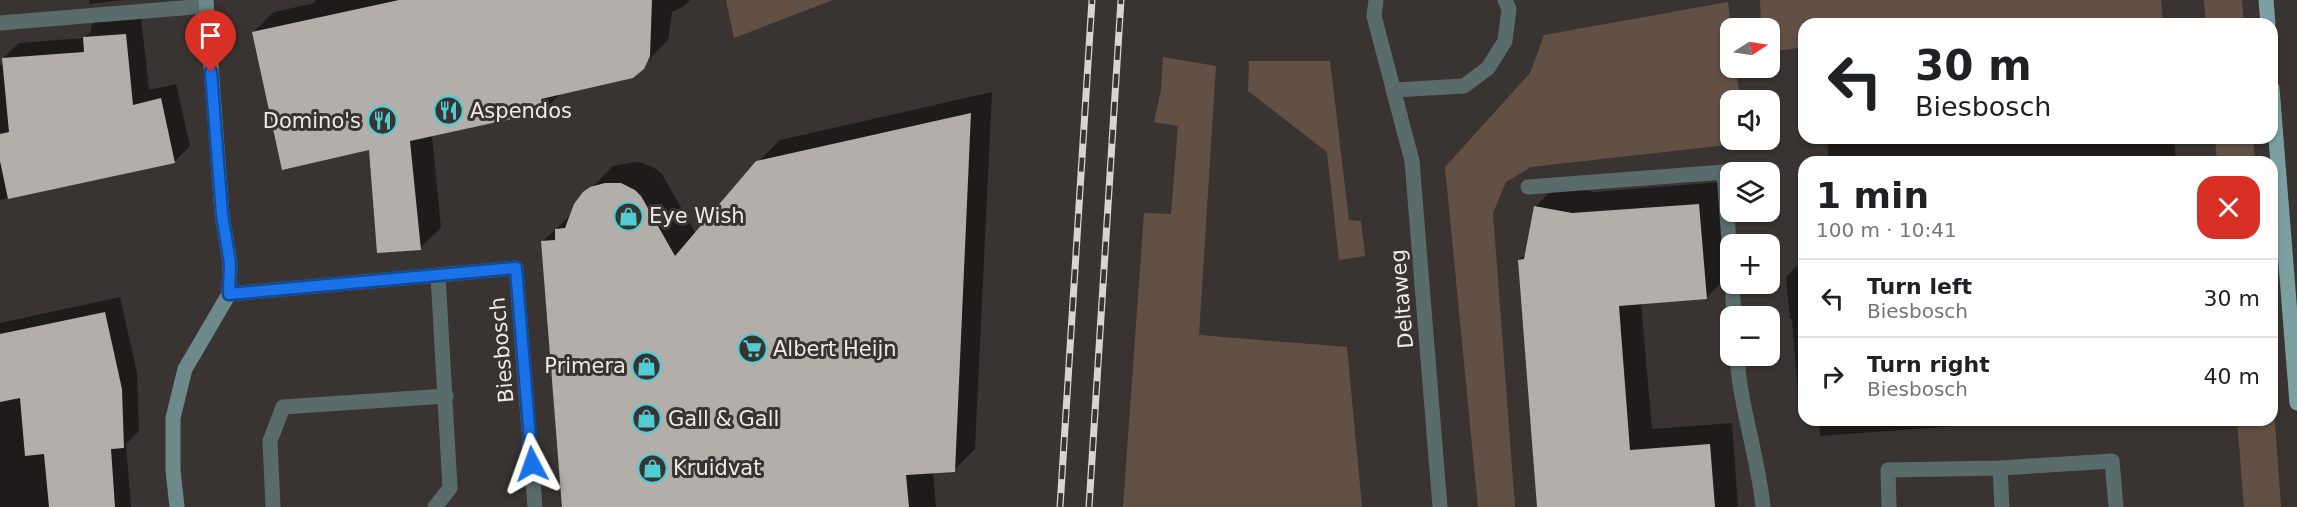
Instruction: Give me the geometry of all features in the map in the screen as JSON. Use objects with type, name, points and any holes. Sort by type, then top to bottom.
[{"type":"main road","points":[[2266,0],[2268,18]]},
{"type":"main road","points":[[2278,164],[2297,403]]},
{"type":"street","name":"Deltaweg","points":[[1376,0],[1374,16],[1412,161],[1440,507]]},
{"type":"street","points":[[1393,90],[1464,86],[1488,68],[1505,41],[1509,9],[1505,0]]},
{"type":"street","points":[[0,23],[206,3],[222,214],[230,263],[229,294],[185,369],[173,418],[173,470],[177,507]]},
{"type":"street","points":[[1528,187],[1724,172],[1728,234]]},
{"type":"street","name":"Biesbosch","points":[[229,294],[516,268],[536,507]]},
{"type":"street","points":[[435,507],[450,488],[438,275]]},
{"type":"street","points":[[1738,366],[1739,387],[1761,486],[1763,507]]},
{"type":"street","points":[[273,507],[270,441],[283,407],[446,396]]},
{"type":"street","points":[[1889,507],[1888,470],[2000,468],[2112,461],[2116,507]]},
{"type":"street","points":[[2000,468],[2002,507]]},
{"type":"shaded area","points":[[726,0],[833,0],[734,38]]},
{"type":"shaded area","points":[[1760,0],[2161,0],[2162,18],[1798,18],[1798,48],[1780,51],[1780,18],[1761,18]]},
{"type":"shaded area","points":[[2204,0],[2242,0],[2244,18],[2206,18]]},
{"type":"shaded area","points":[[1728,2],[1730,18],[1720,18],[1720,78],[1737,78],[1739,90],[1720,90],[1720,146],[1531,167],[1506,182],[1493,213],[1515,507],[1478,507],[1445,167],[1530,73],[1544,35]]},
{"type":"shaded area","points":[[1163,57],[1216,66],[1199,335],[1347,347],[1362,507],[1123,507],[1144,213],[1171,214],[1178,126],[1154,122],[1161,90]]},
{"type":"shaded area","points":[[1249,61],[1330,61],[1349,220],[1361,221],[1365,256],[1339,260],[1327,152],[1248,91]]},
{"type":"shaded area","points":[[2216,144],[2254,144],[2254,156],[2216,156]]},
{"type":"shaded area","points":[[2237,426],[2275,426],[2281,507],[2244,507]]},
{"type":"building","points":[[399,0],[652,0],[650,56],[644,69],[633,78],[541,99],[544,112],[410,141],[421,250],[377,253],[369,150],[282,170],[252,32]]},
{"type":"building","points":[[126,34],[133,105],[161,98],[175,163],[8,199],[0,161],[0,134],[9,132],[2,58],[84,52],[83,37]]},
{"type":"building","points":[[971,113],[955,472],[906,475],[909,507],[562,507],[541,241],[555,240],[555,229],[565,228],[574,204],[583,192],[590,187],[605,183],[621,183],[635,190],[641,196],[675,256],[756,161]]},
{"type":"building","points":[[1699,204],[1707,299],[1619,306],[1630,450],[1710,444],[1715,507],[1537,507],[1518,260],[1524,259],[1534,206],[1572,213]]},
{"type":"building","points":[[105,312],[122,389],[124,448],[111,449],[115,507],[49,507],[44,454],[25,456],[20,398],[0,402],[0,334]]},
{"type":"railway","points":[[1060,507],[1092,0]]},
{"type":"railway","points":[[1089,507],[1121,0]]},
{"type":"place","name":"Aspendos","points":[[449,111]]},
{"type":"place","name":"Domino's","points":[[382,121]]},
{"type":"place","name":"Eye Wish","points":[[628,216]]},
{"type":"place","name":"Albert Heijn","points":[[752,349]]},
{"type":"place","name":"Primera","points":[[647,366]]},
{"type":"place","name":"Gall & Gall","points":[[647,419]]},
{"type":"place","name":"Kruidvat","points":[[652,468]]},
{"type":"route","points":[[211,72],[222,214],[230,263],[229,294],[516,268],[532,464]]}]
